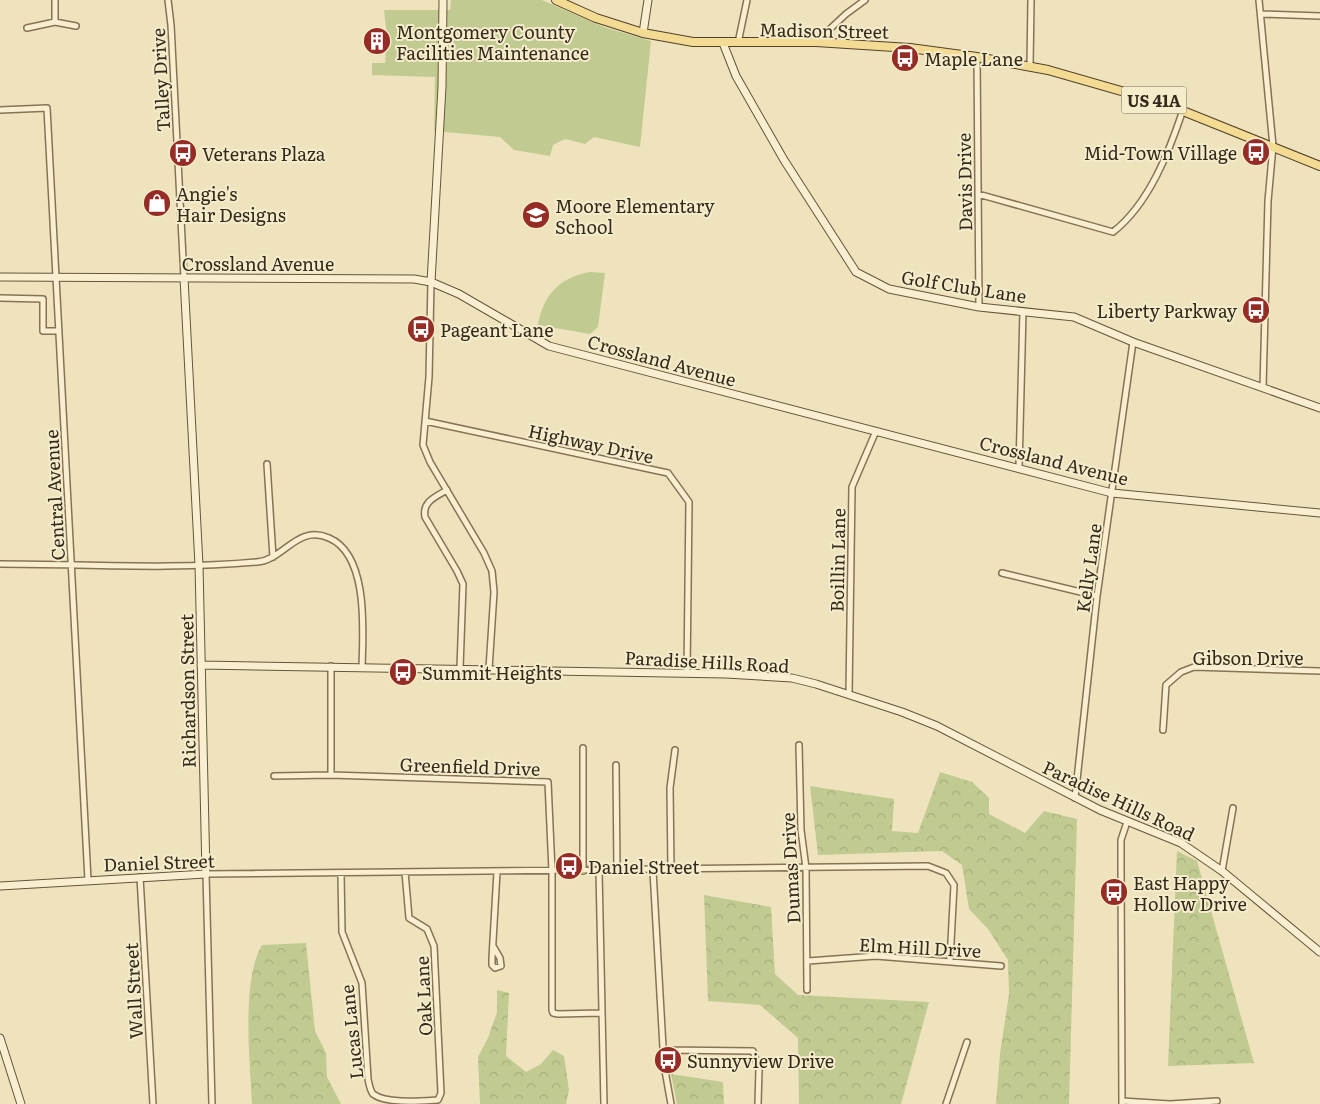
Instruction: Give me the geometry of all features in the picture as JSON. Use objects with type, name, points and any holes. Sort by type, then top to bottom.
[{"type":"main road","name":"Madison Street","points":[[556,0],[596,18],[643,33],[693,42],[816,42],[910,48],[1030,66],[1108,86],[1184,110],[1320,166]]},
{"type":"street","points":[[55,0],[55,22]]},
{"type":"street","name":"Talley Drive","points":[[168,0],[172,25],[184,278]]},
{"type":"street","points":[[443,0],[442,87],[431,282],[429,377],[422,435],[424,449],[484,553],[492,571],[494,592],[489,669]]},
{"type":"street","points":[[643,33],[648,0]]},
{"type":"street","points":[[738,43],[747,0]]},
{"type":"street","points":[[816,42],[846,14],[865,0]]},
{"type":"street","points":[[1030,66],[1031,0]]},
{"type":"street","points":[[1258,0],[1261,14],[1273,146],[1268,201],[1263,388]]},
{"type":"street","points":[[1261,14],[1320,16]]},
{"type":"street","points":[[26,28],[55,22],[76,26]]},
{"type":"street","name":"Golf Club Lane","points":[[723,43],[736,76],[784,160],[856,272],[889,289],[979,307],[1074,317],[1133,342],[1320,408]]},
{"type":"street","name":"Davis Drive","points":[[977,57],[979,307]]},
{"type":"street","name":"Central Avenue","points":[[0,110],[47,108],[88,880]]},
{"type":"street","points":[[978,194],[1113,232],[1130,219],[1169,154],[1184,110]]},
{"type":"street","name":"Crossland Avenue","points":[[0,277],[393,277],[431,282],[459,294],[549,346],[1112,493],[1320,513]]},
{"type":"street","name":"Richardson Street","points":[[184,278],[200,565],[212,1104]]},
{"type":"street","points":[[0,298],[43,298],[43,331],[59,331]]},
{"type":"street","points":[[1019,468],[1023,311]]},
{"type":"street","name":"Kelly Lane","points":[[1075,798],[1097,596],[1133,342]]},
{"type":"street","name":"Highway Drive","points":[[425,421],[668,473],[689,502],[687,673]]},
{"type":"street","name":"Boillin Lane","points":[[849,694],[852,487],[876,431]]},
{"type":"street","points":[[267,464],[273,557]]},
{"type":"street","points":[[446,490],[429,501],[424,511],[425,517],[463,584],[460,668]]},
{"type":"street","points":[[0,564],[200,565],[260,562],[273,557],[296,539],[312,536],[329,538],[342,547],[351,560],[364,608],[362,667]]},
{"type":"street","points":[[1002,573],[1097,596]]},
{"type":"street","name":"Paradise Hills Road","points":[[201,665],[460,668],[687,673],[792,678],[849,694],[937,726],[1075,798],[1127,822],[1181,843],[1222,872],[1320,952]]},
{"type":"street","points":[[331,666],[331,775]]},
{"type":"street","name":"Gibson Drive","points":[[1163,730],[1166,685],[1181,672],[1194,667],[1320,671]]},
{"type":"street","name":"Dumas Drive","points":[[799,745],[801,830],[806,868],[807,990]]},
{"type":"street","points":[[583,748],[583,871]]},
{"type":"street","points":[[671,870],[670,788],[675,750]]},
{"type":"street","points":[[616,765],[617,871]]},
{"type":"street","name":"Greenfield Drive","points":[[274,776],[331,775],[548,782],[552,871]]},
{"type":"street","points":[[1222,872],[1233,808]]},
{"type":"street","points":[[1127,822],[1121,840],[1122,1102],[1170,1104],[1217,1101]]},
{"type":"street","name":"Daniel Street","points":[[0,886],[140,876],[206,874],[653,871],[928,866],[946,873],[954,885],[950,962]]},
{"type":"street","points":[[552,871],[553,1013],[601,1013]]},
{"type":"street","points":[[598,871],[604,1104]]},
{"type":"street","points":[[653,871],[663,1050],[671,1104]]},
{"type":"street","name":"Oak Lane","points":[[405,872],[409,918],[428,929],[434,946],[441,1093],[438,1100]]},
{"type":"street","points":[[492,946],[497,872]]},
{"type":"street","name":"Lucas Lane","points":[[341,874],[342,932],[362,983],[368,1079],[371,1089],[382,1100],[391,1102],[438,1100]]},
{"type":"street","name":"Wall Street","points":[[140,876],[153,1104]]},
{"type":"street","name":"Elm Hill Drive","points":[[808,961],[876,956],[1001,966]]},
{"type":"street","points":[[0,1038],[21,1104]]},
{"type":"street","points":[[946,1104],[967,1042]]},
{"type":"street","points":[[663,1050],[753,1051],[759,1069],[758,1104]]},
{"type":"green space","points":[[451,0],[542,0],[604,27],[651,41],[640,147],[594,137],[585,144],[565,139],[553,145],[550,156],[514,150],[500,137],[434,131],[435,77],[372,75],[372,63],[385,63],[387,36],[384,10],[450,10]]},
{"type":"green space","points":[[590,272],[605,273],[598,327],[590,334],[538,325],[544,305],[555,289],[570,278]]},
{"type":"green space","points":[[940,772],[972,782],[989,798],[989,814],[1025,833],[1044,811],[1077,819],[1069,1104],[996,1104],[1000,1054],[1009,994],[1008,960],[988,929],[969,909],[962,865],[942,851],[818,855],[810,786],[894,799],[892,831],[918,833]]},
{"type":"green space","points":[[1177,851],[1197,861],[1254,1063],[1168,1066]]},
{"type":"green space","points":[[704,895],[771,907],[775,974],[798,995],[929,1002],[901,1104],[799,1104],[798,1038],[760,1005],[708,1001]]},
{"type":"green space","points":[[306,943],[315,1031],[326,1053],[327,1077],[341,1104],[252,1104],[248,1022],[251,979],[255,960],[262,945]]},
{"type":"green space","points":[[497,990],[509,993],[506,1056],[526,1072],[541,1064],[553,1050],[564,1056],[569,1090],[566,1104],[480,1104],[478,1057],[488,1038],[497,1012]]},
{"type":"green space","points":[[671,1074],[723,1082],[724,1104],[677,1104]]},
{"type":"place","name":"Montgomery County Facilities Maintenance","points":[[377,41]]},
{"type":"place","name":"Maple Lane","points":[[905,58]]},
{"type":"place","name":"Mid-Town Village","points":[[1256,152]]},
{"type":"place","name":"Veterans Plaza","points":[[183,153]]},
{"type":"place","name":"Angie's Hair Designs","points":[[157,203]]},
{"type":"place","name":"Moore Elementary School","points":[[536,215]]},
{"type":"place","name":"Liberty Parkway","points":[[1256,310]]},
{"type":"place","name":"Pageant Lane","points":[[421,329]]},
{"type":"place","name":"Summit Heights","points":[[403,672]]},
{"type":"place","name":"Daniel Street","points":[[569,866]]},
{"type":"place","name":"East Happy Hollow Drive","points":[[1114,892]]},
{"type":"place","name":"Sunnyview Drive","points":[[668,1060]]}]
